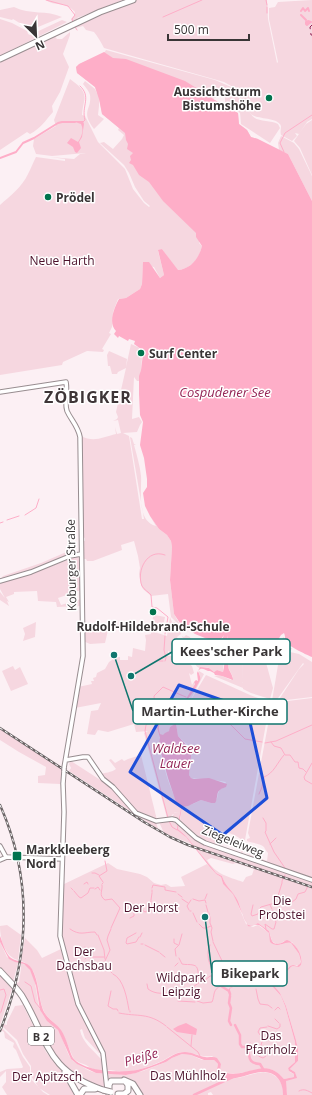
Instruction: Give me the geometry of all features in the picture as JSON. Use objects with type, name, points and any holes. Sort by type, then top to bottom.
[{"type":"highway","points":[[0,58],[127,0]]},
{"type":"highway","points":[[79,21],[133,0]]},
{"type":"highway","name":"B 2","points":[[0,970],[22,996],[47,1048],[58,1063],[80,1080],[110,1093]]},
{"type":"highway","name":"B 2","points":[[0,974],[20,997],[47,1052],[56,1064],[81,1083],[110,1093]]},
{"type":"highway","points":[[65,1072],[79,1095],[84,1089],[95,1089]]},
{"type":"highway","points":[[107,1080],[124,1081],[128,1083],[128,1091],[124,1094],[110,1093],[107,1080]]},
{"type":"highway","points":[[107,1080],[129,1081],[135,1086],[140,1095]]},
{"type":"main road","name":"Koburger Straße","points":[[0,392],[66,382],[66,409],[80,435],[83,656],[63,782],[64,812],[60,936],[76,998],[102,1051],[107,1080]]},
{"type":"main road","points":[[0,581],[31,572],[70,556],[81,554]]},
{"type":"main road","name":"Ziegeleiweg","points":[[66,760],[86,757],[89,759],[102,779],[113,788],[135,812],[143,816],[156,821],[168,819],[179,821],[193,836],[205,843],[312,880]]},
{"type":"main road","points":[[0,846],[4,857],[62,859]]},
{"type":"highlighted area","points":[[179,685],[247,709],[267,798],[223,835],[130,772]]},
{"type":"green space","points":[[46,0],[123,0],[77,18],[80,24],[114,8],[137,0],[267,0],[268,19],[277,63],[269,19],[269,8],[275,7],[278,2],[312,0],[312,119],[307,122],[299,134],[295,133],[297,136],[292,141],[281,135],[281,126],[276,121],[251,114],[233,87],[224,82],[104,48],[94,32],[86,30],[83,26],[75,28],[71,19],[75,12],[71,8]]},
{"type":"green space","points":[[14,7],[26,11],[62,17],[31,30],[13,19],[0,17],[0,10]]},
{"type":"green space","points":[[0,19],[12,23],[27,31],[30,35],[62,20],[67,22],[0,56]]},
{"type":"green space","points":[[70,32],[63,54],[69,67],[60,92],[52,106],[53,112],[37,130],[30,134],[27,132],[0,150],[0,61],[54,35],[57,39],[62,39]]},
{"type":"green space","name":"Neue Harth","points":[[106,50],[215,80],[231,87],[232,88],[213,99],[238,113],[239,124],[247,130],[251,137],[258,139],[199,243],[202,246],[199,255],[194,262],[186,268],[177,270],[162,249],[158,251],[164,275],[160,278],[154,267],[143,265],[142,284],[140,289],[126,298],[118,299],[113,312],[112,327],[109,333],[111,334],[102,349],[104,350],[103,352],[87,351],[63,362],[62,365],[0,375],[0,205],[16,191],[22,183],[36,157],[65,161],[65,159],[50,157],[74,159],[80,154],[86,153],[52,156],[36,154],[33,146],[34,139],[56,126],[54,120],[70,79],[83,91],[85,98],[82,115],[85,116],[98,142],[125,169],[133,189],[144,203],[149,207],[150,206],[144,201],[135,187],[124,165],[100,143],[104,142],[113,149],[124,135],[118,130],[119,128],[102,114],[99,97],[98,115],[104,119],[94,129],[88,118],[87,114],[90,104],[90,95],[83,84],[85,81],[95,89],[98,95],[95,87],[77,73],[76,67],[101,55]]},
{"type":"green space","points":[[233,90],[253,117],[278,124],[280,128],[270,143],[241,124],[240,113],[225,103],[225,93]]},
{"type":"green space","points":[[312,120],[312,175],[300,148],[294,141],[306,124]]},
{"type":"green space","points":[[281,136],[294,143],[299,149],[312,176],[312,201],[288,154],[279,150],[278,143]]},
{"type":"green space","points":[[131,344],[140,348],[138,350],[140,357],[142,357],[139,381],[137,381],[134,377],[132,419],[139,417],[142,422],[137,432],[123,433],[129,436],[142,519],[144,519],[143,512],[145,518],[156,526],[150,516],[159,529],[167,535],[171,541],[170,580],[174,614],[180,625],[182,634],[179,625],[171,617],[168,594],[151,596],[143,589],[141,585],[139,574],[140,568],[134,541],[121,545],[122,550],[93,561],[81,559],[83,541],[85,541],[85,538],[83,537],[81,436],[90,439],[103,438],[116,434],[115,427],[117,434],[121,433],[118,420],[113,421],[118,417],[116,412],[126,368],[117,374],[112,374],[110,366],[108,366],[107,355],[109,351],[127,359],[126,367]]},
{"type":"green space","points":[[130,437],[132,438],[134,444],[136,444],[134,445],[141,476],[141,503]]},
{"type":"green space","points":[[71,550],[79,553],[46,566],[0,580],[3,576],[41,563]]},
{"type":"green space","points":[[78,556],[79,558],[80,557],[81,590],[58,598],[61,605],[81,599],[81,606],[57,607],[56,602],[38,601],[37,591],[14,592],[14,594],[6,597],[9,602],[7,601],[9,606],[0,600],[0,592],[5,598],[0,589],[0,583],[33,573]]},
{"type":"green space","points":[[154,612],[155,615],[165,617],[162,631],[151,628]]},
{"type":"green space","points":[[170,617],[172,622],[175,622],[178,626],[181,634],[177,637],[178,639],[182,638],[190,661],[177,652],[168,651],[168,654],[163,656],[177,656],[192,666],[194,673],[191,675],[189,673],[192,685],[194,682],[195,683],[186,699],[165,708],[162,711],[157,727],[160,738],[161,754],[169,784],[181,805],[179,820],[172,817],[174,813],[170,818],[167,818],[144,733],[148,731],[136,732],[134,724],[108,732],[98,730],[95,735],[87,734],[91,711],[98,710],[101,703],[75,708],[78,687],[92,684],[91,681],[94,681],[93,678],[96,677],[97,673],[105,669],[112,658],[120,657],[120,660],[128,660],[128,656],[132,657],[133,648],[145,651],[145,635],[151,634],[151,631],[167,636]]},
{"type":"green space","points":[[36,622],[35,637],[23,641],[25,634],[23,628]]},
{"type":"green space","points":[[109,626],[105,643],[90,644],[83,641],[83,629]]},
{"type":"green space","points":[[186,635],[190,637],[192,642],[197,640],[202,646],[200,655],[194,663],[191,661],[182,636],[184,637]]},
{"type":"green space","points":[[283,637],[286,639],[290,648],[292,648],[290,652],[299,654],[312,662],[312,697],[278,701],[299,669],[304,664],[303,663],[276,701],[272,701],[279,659],[288,661],[280,658],[282,656],[280,656]]},
{"type":"green space","points":[[217,644],[219,645],[223,653],[221,653],[224,656],[223,672],[217,670],[214,672],[209,668],[200,668],[195,664],[201,655],[204,655],[204,652],[209,646],[215,648]]},
{"type":"green space","points":[[229,645],[240,650],[242,660],[243,688],[214,676],[222,676],[231,680],[233,677],[228,667],[227,655],[230,650]]},
{"type":"green space","points":[[250,652],[262,656],[263,659],[265,659],[273,688],[270,699],[243,689],[242,656]]},
{"type":"green space","points":[[13,666],[15,670],[20,667],[28,684],[11,691],[2,671]]},
{"type":"green space","points":[[199,671],[204,674],[189,703],[206,675],[269,702],[245,840],[243,841],[229,833],[212,831],[220,846],[241,853],[244,842],[243,852],[241,854],[206,841],[197,836],[180,820],[182,806],[193,804],[201,800],[211,803],[217,799],[219,791],[223,788],[226,782],[191,778],[189,775],[191,757],[190,747],[178,736],[176,723],[170,727],[170,730],[163,736],[160,734],[159,722],[163,713],[168,708],[188,700],[200,677]]},
{"type":"green space","points":[[312,698],[312,879],[266,863],[248,854],[267,861],[268,853],[264,847],[247,841],[247,839],[250,838],[248,833],[272,703]]},
{"type":"green space","points":[[0,729],[63,770],[60,784],[38,783],[38,776],[45,775],[46,767],[0,740]]},
{"type":"green space","points":[[141,755],[157,820],[133,811],[156,822],[158,829],[69,771],[71,768],[69,764],[71,761],[105,783],[100,775],[116,769],[109,760],[111,759],[115,763],[122,759],[124,761]]},
{"type":"green space","points":[[169,820],[178,822],[177,830],[192,844],[164,833],[159,822]]},
{"type":"green space","points":[[179,823],[205,844],[282,871],[282,873],[283,872],[312,882],[312,886],[194,846],[178,829]]},
{"type":"green space","name":"Die Probstei","points":[[195,847],[312,888],[312,1095],[287,1095],[285,1082],[296,1078],[295,1072],[290,1069],[298,1061],[298,1049],[286,1006],[280,993],[274,987],[266,970],[266,966],[276,970],[274,976],[279,980],[291,967],[299,967],[301,965],[301,956],[292,942],[284,941],[280,944],[276,944],[272,941],[269,931],[258,923],[252,926],[248,925],[234,894],[225,883],[222,876],[216,873]],"holes":[[[211,858],[233,864],[236,863],[254,869],[252,875],[246,877],[243,882],[218,872],[207,860]]]},
{"type":"green space","points":[[108,863],[117,869],[140,874],[147,877],[154,883],[161,885],[166,884],[171,887],[185,886],[181,877],[207,864],[216,874],[221,877],[223,884],[233,893],[246,924],[253,927],[258,925],[269,933],[273,944],[280,945],[284,943],[291,943],[299,954],[300,965],[290,966],[279,978],[275,977],[277,972],[276,967],[267,964],[264,967],[272,986],[281,996],[295,1042],[295,1062],[288,1068],[290,1072],[294,1074],[294,1077],[284,1079],[276,1072],[269,1069],[229,1073],[220,1070],[221,1064],[212,1056],[204,1056],[189,1052],[176,1053],[158,1063],[134,1071],[125,1072],[107,1070],[104,1050],[90,1023],[87,1024],[102,1053],[99,1053],[85,1038],[82,1029],[80,1030],[81,1034],[88,1046],[101,1059],[102,1057],[100,1055],[102,1055],[103,1071],[94,1070],[75,1060],[62,1033],[44,1012],[37,981],[32,969],[21,961],[25,938],[37,950],[42,958],[61,949],[76,1005],[81,1007],[61,932],[62,885]]},
{"type":"green space","points":[[7,925],[21,935],[18,960],[10,955],[2,942],[0,926]]},
{"type":"green space","points":[[0,942],[7,957],[18,963],[13,982],[0,969]]},
{"type":"green space","name":"Der Apitzsch","points":[[21,963],[30,970],[33,976],[40,1009],[46,1018],[58,1030],[73,1061],[92,1072],[104,1073],[105,1089],[77,1077],[54,1056],[16,987],[17,983],[19,982]]},
{"type":"green space","points":[[0,975],[12,989],[0,1025]]},
{"type":"green space","name":"Der Apitzsch","points":[[23,1005],[46,1052],[65,1075],[77,1095],[50,1095],[39,1088],[31,1076],[31,1066],[23,1054],[17,1040],[2,1026],[3,1024],[7,1025],[15,1006]]},
{"type":"green space","name":"Der Apitzsch","points":[[2,1028],[15,1041],[30,1067],[30,1078],[43,1092],[48,1095],[7,1095],[2,1087],[6,1082],[6,1071],[0,1077],[0,1072],[7,1069],[23,1067],[16,1050],[13,1047],[14,1043],[5,1038],[4,1032],[1,1030]]},
{"type":"green space","name":"Das Mühlholz","points":[[182,1054],[191,1055],[202,1060],[214,1060],[218,1064],[217,1069],[226,1077],[239,1078],[263,1072],[269,1073],[281,1082],[283,1095],[213,1095],[211,1092],[208,1093],[208,1095],[141,1095],[134,1084],[130,1082],[107,1079],[107,1073],[126,1075],[143,1071]]},
{"type":"water","name":"Cospudener See","points":[[104,52],[113,58],[126,59],[185,81],[198,89],[201,89],[213,99],[238,113],[239,124],[247,130],[251,137],[288,154],[312,201],[312,657],[288,644],[285,641],[284,633],[278,640],[271,642],[231,641],[228,640],[228,635],[227,661],[233,680],[215,675],[214,673],[204,669],[200,669],[198,671],[200,667],[209,668],[214,672],[217,670],[223,672],[224,661],[220,644],[224,635],[219,642],[195,634],[180,623],[174,614],[170,580],[171,541],[167,535],[159,529],[150,516],[145,506],[143,493],[147,487],[147,479],[144,458],[140,445],[143,422],[140,415],[139,376],[143,354],[141,349],[134,344],[135,341],[129,339],[128,341],[119,336],[118,338],[114,334],[116,331],[112,324],[115,307],[119,299],[126,298],[140,289],[142,284],[143,262],[149,262],[160,278],[164,275],[158,250],[162,249],[178,270],[187,268],[197,259],[202,246],[196,237],[196,233],[163,201],[149,182],[139,175],[133,165],[129,163],[131,160],[130,156],[133,153],[127,149],[128,144],[125,133],[102,114],[95,87],[77,73],[76,67],[79,64]]},
{"type":"water","points":[[72,121],[83,121],[84,124],[82,137],[79,142],[81,148],[77,153],[73,147],[67,143],[71,138],[78,142],[82,128],[81,124]]},
{"type":"water","name":"Waldsee Lauer","points":[[198,671],[200,680],[189,698],[186,701],[166,710],[161,717],[159,730],[160,734],[163,735],[176,723],[178,736],[191,750],[189,775],[191,778],[209,778],[227,784],[226,787],[217,794],[215,803],[201,800],[182,807],[178,829],[186,836],[216,873],[222,876],[225,883],[234,894],[238,901],[243,915],[233,894],[223,884],[221,877],[216,874],[209,866],[186,837],[177,830],[181,806],[176,802],[160,749],[160,738],[157,728],[160,715],[167,706],[186,699],[195,684],[194,682],[196,680],[198,681]]},
{"type":"water","points":[[258,923],[269,931],[271,939],[275,944],[280,944],[287,940],[293,944],[300,954],[302,962],[301,965],[299,967],[291,967],[279,980],[277,980],[274,977],[276,970],[267,966],[266,971],[264,966],[266,964],[277,968],[275,977],[279,978],[290,966],[293,965],[297,966],[300,964],[299,954],[291,943],[278,945],[273,944],[270,942],[269,933],[259,925],[253,926]]},
{"type":"water","points":[[0,936],[9,956],[14,960],[28,964],[32,969],[36,979],[43,1010],[61,1030],[73,1058],[78,1063],[94,1069],[113,1071],[137,1070],[157,1064],[176,1054],[185,1052],[205,1057],[217,1058],[221,1064],[220,1071],[238,1073],[261,1068],[276,1072],[284,1079],[294,1077],[294,1074],[289,1071],[288,1068],[295,1062],[295,1042],[281,996],[272,986],[266,971],[274,986],[280,993],[286,1006],[298,1049],[298,1061],[290,1069],[295,1072],[297,1078],[286,1081],[287,1095],[283,1095],[282,1086],[278,1079],[268,1072],[234,1078],[223,1077],[217,1074],[218,1064],[214,1060],[204,1060],[191,1055],[182,1054],[166,1062],[126,1075],[96,1073],[77,1064],[71,1059],[58,1030],[47,1021],[40,1010],[36,986],[30,970],[24,964],[9,959],[0,942]]},
{"type":"water","points":[[186,1023],[197,1029],[196,1035],[177,1032],[173,1029]]},
{"type":"waterway","points":[[46,0],[68,6],[75,15],[72,19],[73,22]]},
{"type":"waterway","points":[[163,17],[202,0]]},
{"type":"waterway","points":[[266,0],[267,5]]},
{"type":"waterway","points":[[267,7],[267,13]]},
{"type":"waterway","points":[[301,11],[303,8],[305,11],[308,8],[309,11]]},
{"type":"waterway","points":[[301,15],[306,20]]},
{"type":"waterway","points":[[307,24],[308,23],[306,23],[307,24],[308,24],[308,22],[306,22],[306,24],[307,25],[311,22],[308,21]]},
{"type":"waterway","points":[[74,25],[77,30]]},
{"type":"waterway","points":[[80,86],[86,98],[84,110],[85,120],[83,122]]},
{"type":"waterway","points":[[284,152],[280,143],[285,133],[312,115]]},
{"type":"waterway","points":[[34,138],[58,123],[75,122]]},
{"type":"waterway","points":[[0,158],[16,152],[23,143],[34,138]]},
{"type":"waterway","points":[[25,515],[36,508],[39,499]]},
{"type":"waterway","points":[[7,520],[19,516]]},
{"type":"waterway","points":[[165,555],[153,555],[148,558],[144,562],[141,574],[142,586],[151,595],[152,607],[157,608],[168,617],[165,634]]},
{"type":"waterway","points":[[165,636],[165,661]]},
{"type":"waterway","points":[[168,818],[145,731],[146,725],[150,722],[154,715],[154,696],[163,687],[181,695]]},
{"type":"waterway","points":[[181,695],[186,697]]},
{"type":"waterway","points":[[189,699],[199,704]]},
{"type":"waterway","points":[[201,705],[205,707]]},
{"type":"waterway","points":[[208,708],[222,716],[245,739],[262,742]]},
{"type":"waterway","points":[[265,743],[276,741],[312,725]]},
{"type":"waterway","points":[[271,742],[274,746],[281,748],[285,755],[290,755],[295,762],[298,762],[299,768],[306,772]]},
{"type":"waterway","points":[[259,794],[264,777],[273,770],[284,755]]},
{"type":"waterway","points":[[312,763],[304,777],[305,780],[312,784]]},
{"type":"waterway","points":[[263,818],[266,823],[265,832],[274,852],[285,868]]},
{"type":"waterway","points":[[169,821],[172,827],[177,830]]},
{"type":"waterway","points":[[270,844],[276,838]]},
{"type":"waterway","points":[[103,882],[99,876],[107,871],[105,861]]},
{"type":"waterway","points":[[92,873],[99,875]]},
{"type":"waterway","points":[[278,896],[285,875]]},
{"type":"waterway","points":[[84,884],[87,882],[88,884]]},
{"type":"waterway","points":[[102,885],[101,895],[103,898],[105,900],[112,899],[120,908],[111,928]]},
{"type":"waterway","points":[[152,888],[153,885],[165,887],[165,890],[176,892]]},
{"type":"waterway","points":[[253,905],[252,916],[258,914],[261,907],[275,903],[274,895],[292,902],[296,899],[298,894],[305,892],[308,886]]},
{"type":"waterway","points":[[95,889],[98,887],[100,890]]},
{"type":"waterway","points":[[74,891],[81,898],[88,893],[90,888],[94,888]]},
{"type":"waterway","points":[[151,900],[152,893]]},
{"type":"waterway","points":[[178,894],[182,897]]},
{"type":"waterway","points":[[205,899],[207,894]]},
{"type":"waterway","points":[[182,899],[188,903]]},
{"type":"waterway","points":[[193,899],[199,901],[205,900],[206,903]]},
{"type":"waterway","points":[[189,910],[187,906],[191,900]]},
{"type":"waterway","points":[[130,918],[134,916],[135,907],[138,907],[145,912],[149,910],[151,901]]},
{"type":"waterway","points":[[206,905],[208,912]]},
{"type":"waterway","points":[[270,905],[272,909]]},
{"type":"waterway","points":[[266,929],[265,924],[274,929],[276,922],[273,911]]},
{"type":"waterway","points":[[193,913],[197,922]]},
{"type":"waterway","points":[[209,913],[213,941]]},
{"type":"waterway","points":[[199,924],[205,928]]},
{"type":"waterway","points":[[206,928],[211,926]]},
{"type":"waterway","points":[[70,929],[79,933],[95,932],[97,935]]},
{"type":"waterway","points":[[105,961],[110,950],[107,940],[111,929]]},
{"type":"waterway","points":[[136,933],[127,938],[126,943],[136,942],[139,937]]},
{"type":"waterway","points":[[140,937],[142,933]]},
{"type":"waterway","points":[[176,956],[175,949],[179,945],[182,934]]},
{"type":"waterway","points":[[98,935],[104,950],[105,959]]},
{"type":"waterway","points":[[174,939],[174,943],[178,945]]},
{"type":"waterway","points":[[213,942],[234,986]]},
{"type":"waterway","points":[[145,945],[159,952]]},
{"type":"waterway","points":[[179,958],[182,964],[197,967],[198,977],[203,982],[212,976],[215,971],[208,959],[210,945]]},
{"type":"waterway","points":[[85,947],[88,956]]},
{"type":"waterway","points":[[160,953],[165,957]]},
{"type":"waterway","points":[[87,957],[104,957]]},
{"type":"waterway","points":[[106,963],[108,969],[112,973]]},
{"type":"waterway","points":[[175,966],[178,963]]},
{"type":"waterway","points":[[253,981],[250,975],[255,968],[261,966]]},
{"type":"waterway","points":[[113,974],[120,980],[126,995],[129,1010]]},
{"type":"waterway","points":[[212,976],[221,986],[229,991],[230,994]]},
{"type":"waterway","points":[[25,982],[31,986],[35,1002],[40,1008]]},
{"type":"waterway","points":[[182,988],[184,992],[186,992],[200,982]]},
{"type":"waterway","points":[[249,986],[254,983]]},
{"type":"waterway","points":[[147,984],[148,989],[151,991],[160,993],[174,993],[174,997]]},
{"type":"waterway","points":[[197,1001],[203,1003],[212,1002],[216,989],[221,986]]},
{"type":"waterway","points":[[235,986],[248,986]]},
{"type":"waterway","points":[[0,990],[4,989],[6,995],[1,1012]]},
{"type":"waterway","points":[[256,989],[260,1004],[268,1005],[272,1008]]},
{"type":"waterway","points":[[111,991],[108,1006],[113,1009],[117,1009],[118,1011]]},
{"type":"waterway","points":[[230,996],[229,1003],[231,1008],[229,1021],[231,1025]]},
{"type":"waterway","points":[[178,1001],[195,1002]]},
{"type":"waterway","points":[[275,1010],[278,1007],[280,1009]]},
{"type":"waterway","points":[[119,1013],[148,1017],[166,1026]]},
{"type":"waterway","points":[[275,1019],[279,1023]]},
{"type":"waterway","points":[[268,1026],[277,1029],[280,1027],[280,1024]]},
{"type":"waterway","points":[[235,1025],[240,1035],[240,1044],[242,1047],[247,1047],[251,1061],[260,1064],[263,1069]]},
{"type":"waterway","points":[[167,1027],[198,1052],[200,1056]]},
{"type":"waterway","points":[[251,1044],[258,1056],[263,1058],[266,1056],[261,1045],[263,1039],[258,1032],[260,1028],[267,1027]]},
{"type":"waterway","points":[[191,1046],[192,1035]]},
{"type":"waterway","points":[[247,1047],[250,1043]]},
{"type":"waterway","points":[[194,1095],[235,1076]]},
{"type":"waterway","points":[[299,1091],[304,1090],[312,1093]]},
{"type":"ferry route","points":[[312,25],[310,27],[312,35]]},
{"type":"railway","points":[[0,728],[144,822],[170,837],[188,845],[312,887]]},
{"type":"railway","points":[[0,805],[11,833],[18,861],[24,918],[22,946],[17,975],[10,1003],[0,1031]]},
{"type":"place","name":"Aussichtsturm Bistumshöhe","points":[[269,98]]},
{"type":"place","name":"Prödel","points":[[48,197]]},
{"type":"place","name":"Surf Center","points":[[141,353]]},
{"type":"place","name":"Rudolf-Hildebrand-Schule","points":[[153,612]]},
{"type":"place","name":"Martin-Luther-Kirche","points":[[114,655]]},
{"type":"place","name":"Kees'scher Park","points":[[131,676]]},
{"type":"place","name":"Markkleeberg Nord","points":[[17,856]]},
{"type":"place","name":"Bikepark","points":[[205,917]]},
{"type":"district","name":"ZÖBIGKER","points":[[88,397]]},
{"type":"park label","name":"Der Horst","points":[[151,907]]},
{"type":"park label","name":"Der Dachsbau","points":[[84,958]]},
{"type":"park label","name":"Wildpark Leipzig","points":[[181,984]]},
{"type":"park label","name":"Das Pfarrholz","points":[[271,1042]]},
{"type":"water label","name":"Pleiße","points":[[141,1057]]}]
